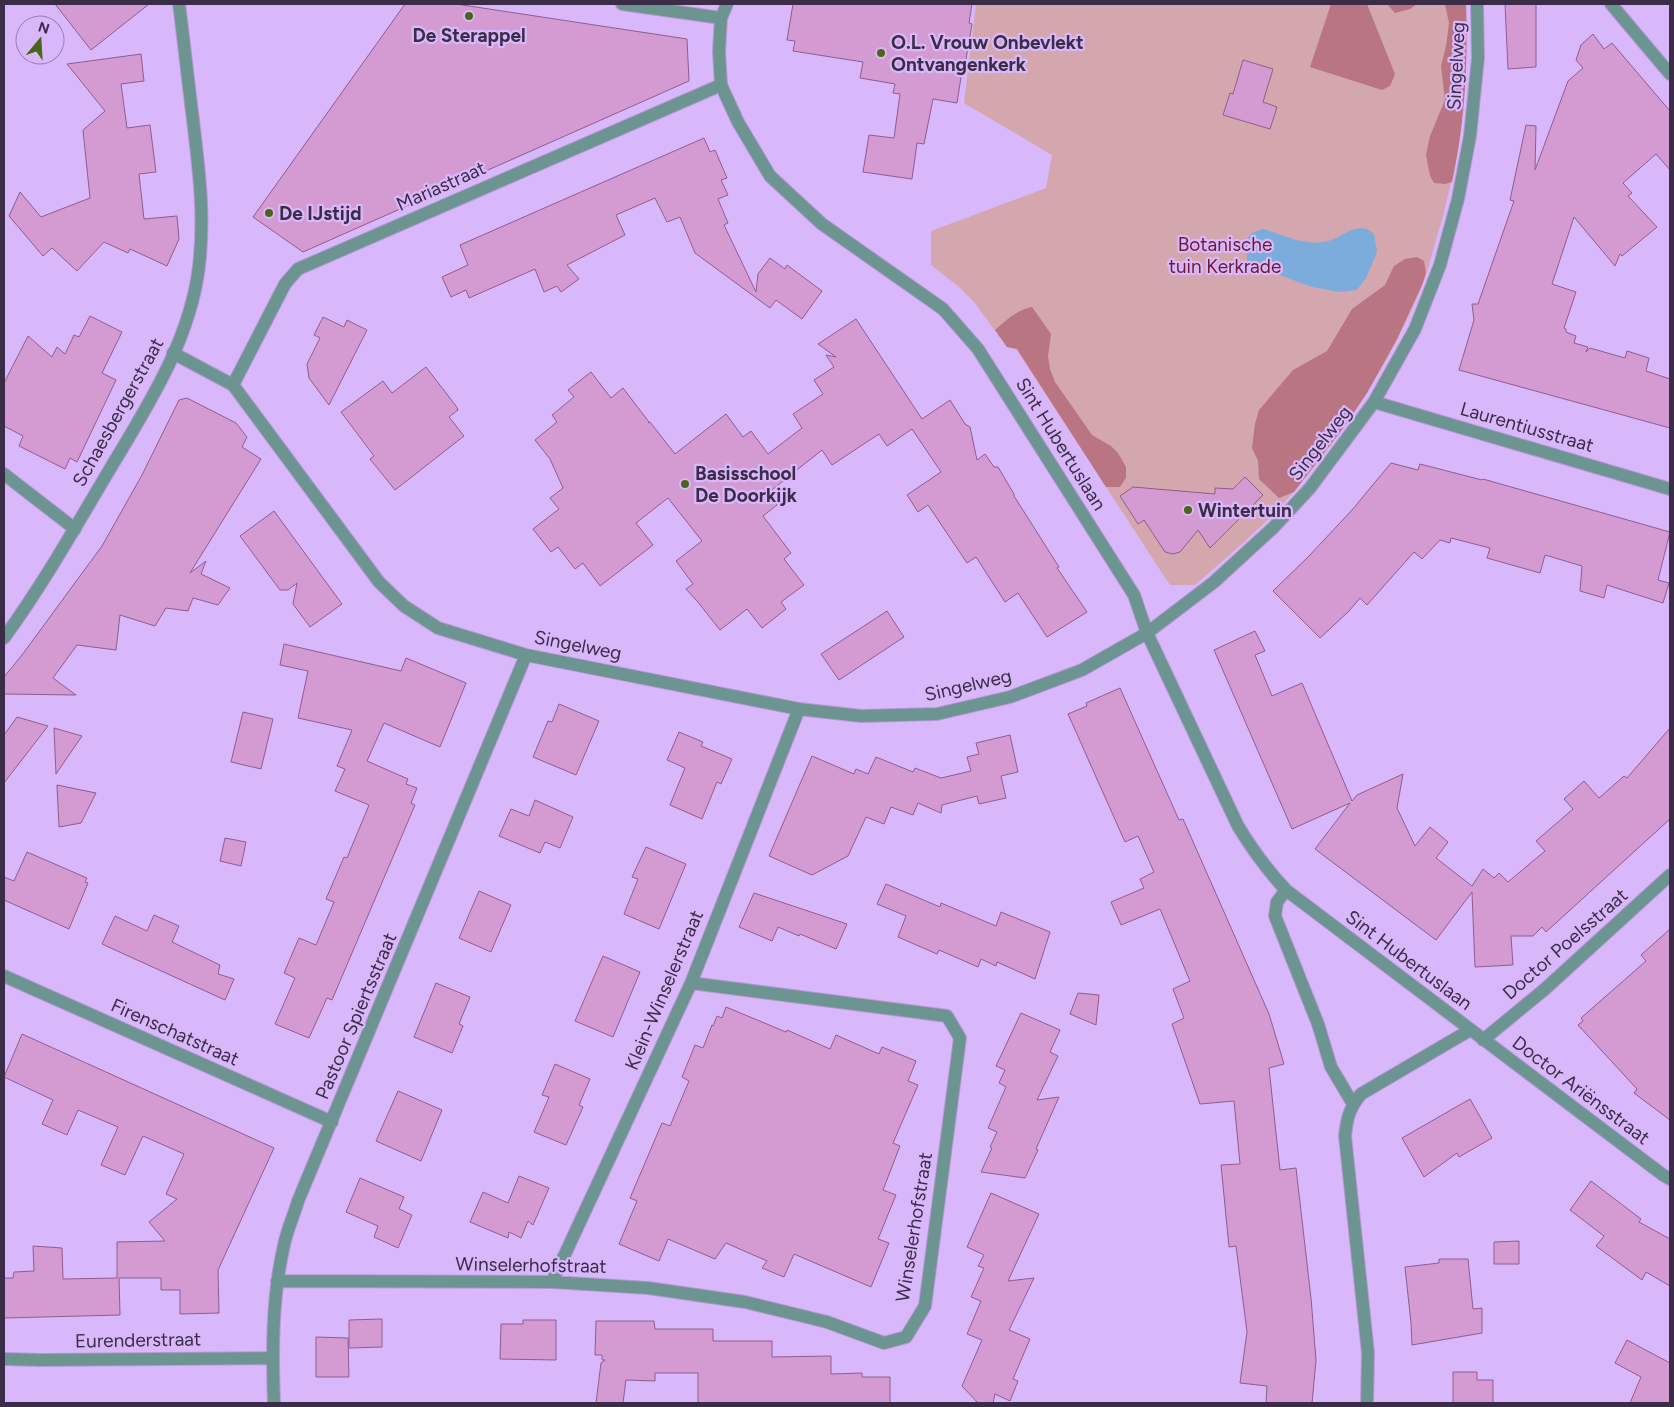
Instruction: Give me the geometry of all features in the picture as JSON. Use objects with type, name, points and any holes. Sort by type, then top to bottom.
[{"type":"street","name":"Schaesbergerstraat","points":[[4,638],[38,589],[149,403],[174,353],[183,330],[197,278],[202,207],[179,4]]},
{"type":"street","points":[[622,4],[721,18]]},
{"type":"street","points":[[721,85],[719,51],[721,18],[727,4]]},
{"type":"street","name":"Singelweg","points":[[174,353],[233,385],[379,582],[404,606],[438,628],[526,655],[799,708],[861,716],[937,714],[1010,697],[1082,670],[1147,633],[1214,582],[1274,527],[1310,488],[1374,402],[1415,329],[1440,264],[1458,199],[1470,136],[1477,68],[1477,4]]},
{"type":"street","points":[[1611,4],[1670,74]]},
{"type":"street","name":"Mariastraat","points":[[233,385],[285,284],[298,269],[721,85]]},
{"type":"street","name":"Sint Hubertuslaan","points":[[721,85],[738,122],[770,176],[822,224],[943,310],[978,349],[1134,595],[1147,633],[1238,826],[1256,855],[1286,890],[1470,1030],[1361,1094],[1353,1104]]},
{"type":"street","name":"Laurentiusstraat","points":[[1374,402],[1670,489]]},
{"type":"street","points":[[4,474],[74,530]]},
{"type":"street","name":"Pastoor Spiertsstraat","points":[[274,1403],[272,1358],[278,1281],[284,1243],[298,1201],[526,655]]},
{"type":"street","name":"Klein-Winselerstraat","points":[[552,1282],[691,983],[799,708]]},
{"type":"street","name":"Doctor Poelsstraat","points":[[1483,1040],[1545,990],[1670,875]]},
{"type":"street","points":[[1286,890],[1277,902],[1276,916],[1318,1024],[1331,1067],[1353,1104],[1346,1119],[1345,1136],[1368,1353],[1367,1403]]},
{"type":"street","name":"Firenschatstraat","points":[[4,976],[332,1122]]},
{"type":"street","name":"Winselerhofstraat","points":[[278,1281],[552,1282],[648,1288],[744,1302],[827,1322],[884,1343],[906,1337],[925,1306],[960,1038],[947,1016],[691,983]]},
{"type":"street","name":"Doctor Ariënsstraat","points":[[1470,1030],[1670,1179]]},
{"type":"street","name":"Eurenderstraat","points":[[4,1359],[272,1358]]},
{"type":"green space","name":"Botanische tuin Kerkrade","points":[[976,4],[1466,4],[1467,35],[1464,97],[1456,159],[1450,189],[1429,264],[1410,314],[1366,394],[1350,419],[1313,468],[1271,516],[1195,585],[1170,585],[1016,349],[1007,347],[974,302],[959,287],[931,265],[931,231],[1046,188],[1052,155],[964,103]]},
{"type":"shaded area","points":[[1331,4],[1367,4],[1395,74],[1390,86],[1382,90],[1310,67]]},
{"type":"shaded area","points":[[1387,4],[1417,4],[1410,9],[1395,13]]},
{"type":"shaded area","points":[[1445,4],[1466,4],[1467,26],[1465,93],[1460,138],[1452,182],[1445,184],[1434,183],[1430,176],[1426,155],[1430,136],[1445,100],[1441,66],[1449,23]]},
{"type":"shaded area","points":[[1417,257],[1424,261],[1426,273],[1422,285],[1397,339],[1367,393],[1344,427],[1294,492],[1279,498],[1259,479],[1258,461],[1252,448],[1259,410],[1293,370],[1327,351],[1352,309],[1385,285],[1394,266],[1405,259]]},
{"type":"shaded area","points":[[1032,307],[1051,334],[1048,356],[1055,382],[1092,435],[1111,446],[1118,453],[1126,467],[1126,478],[1120,487],[1106,487],[1017,349],[1007,347],[995,330],[1017,313]]},
{"type":"water","points":[[1363,228],[1374,234],[1377,251],[1366,278],[1357,290],[1340,292],[1312,287],[1272,272],[1256,262],[1248,263],[1244,242],[1252,233],[1263,229],[1295,240],[1319,242],[1328,241],[1351,230]]},
{"type":"building","points":[[55,4],[149,4],[91,50]]},
{"type":"building","points":[[405,4],[456,4],[687,39],[689,81],[303,252],[253,217]]},
{"type":"building","name":"O.L. Vrouw Onbevlekt Ontvangenkerk","points":[[793,4],[972,4],[969,23],[972,24],[957,103],[933,99],[924,144],[917,143],[912,179],[863,172],[869,135],[894,138],[900,94],[893,93],[895,84],[860,78],[863,62],[793,51],[795,41],[787,40]]},
{"type":"building","points":[[1505,4],[1536,4],[1536,67],[1508,69]]},
{"type":"building","points":[[1593,34],[1604,49],[1612,43],[1670,111],[1670,170],[1656,154],[1623,183],[1632,193],[1628,196],[1657,227],[1622,256],[1620,254],[1615,266],[1574,217],[1552,284],[1576,292],[1564,328],[1566,332],[1576,336],[1574,343],[1588,347],[1586,352],[1590,348],[1625,358],[1627,351],[1649,358],[1646,371],[1670,379],[1670,428],[1459,370],[1474,320],[1472,304],[1478,304],[1514,201],[1510,200],[1526,125],[1536,126],[1535,170],[1568,81],[1583,68],[1576,60],[1581,45]]},
{"type":"building","points":[[141,54],[144,81],[121,84],[127,128],[150,125],[156,172],[139,174],[144,219],[177,216],[179,239],[167,266],[130,249],[128,253],[104,242],[77,271],[52,248],[43,256],[9,216],[20,192],[41,217],[90,198],[83,130],[105,111],[67,64]]},
{"type":"building","points":[[1243,60],[1273,69],[1263,102],[1277,107],[1270,129],[1223,115],[1230,93],[1233,94]]},
{"type":"building","points":[[704,138],[710,152],[715,150],[727,178],[721,180],[728,195],[718,199],[728,223],[724,225],[756,292],[758,274],[770,258],[785,269],[787,265],[822,291],[802,319],[776,300],[770,308],[695,253],[680,217],[667,222],[655,198],[616,215],[625,235],[567,265],[579,279],[561,292],[557,286],[544,292],[535,269],[469,298],[466,290],[451,297],[442,277],[468,265],[460,245]]},
{"type":"building","points":[[90,316],[122,332],[102,373],[116,380],[77,462],[70,458],[65,469],[19,446],[23,436],[4,426],[4,383],[28,336],[52,357],[57,347],[65,354],[74,335],[79,337]]},
{"type":"building","points":[[323,317],[344,327],[347,320],[367,330],[329,405],[309,378],[307,364],[320,338],[314,335]]},
{"type":"building","points":[[856,319],[922,419],[950,400],[965,424],[970,427],[977,460],[985,454],[994,467],[998,467],[1059,567],[1057,568],[1087,612],[1047,637],[1018,593],[1005,602],[976,557],[967,563],[928,505],[918,512],[907,495],[941,472],[912,429],[887,446],[879,434],[832,465],[822,450],[768,493],[777,505],[763,516],[791,553],[784,559],[804,585],[781,602],[786,609],[762,628],[747,609],[720,630],[686,589],[693,584],[676,561],[702,541],[668,498],[636,523],[653,545],[600,586],[583,563],[575,569],[558,547],[551,552],[533,529],[559,509],[550,498],[563,488],[550,459],[535,440],[557,422],[552,415],[574,397],[568,390],[591,372],[611,398],[623,388],[648,423],[650,422],[675,454],[726,414],[743,437],[751,431],[768,454],[802,428],[793,414],[823,394],[814,380],[834,367],[826,355],[836,357],[818,344]]},
{"type":"building","points":[[426,367],[456,406],[458,410],[449,417],[464,436],[395,490],[370,459],[374,456],[341,412],[383,381],[392,393]]},
{"type":"building","points":[[187,398],[236,423],[247,437],[242,447],[261,459],[190,573],[206,561],[201,574],[230,588],[218,605],[193,598],[188,611],[166,608],[155,626],[120,615],[116,650],[77,645],[53,678],[76,695],[4,694],[4,677],[102,546],[142,475],[179,400]]},
{"type":"building","points":[[1391,463],[1418,470],[1420,464],[1483,479],[1670,532],[1658,580],[1669,583],[1663,603],[1607,585],[1604,598],[1580,591],[1582,566],[1545,555],[1540,573],[1487,558],[1490,548],[1451,538],[1450,543],[1440,540],[1422,559],[1414,552],[1367,605],[1360,598],[1320,638],[1273,591],[1352,510]]},
{"type":"building","name":"Wintertuin","points":[[1245,477],[1263,495],[1210,548],[1198,530],[1180,552],[1173,554],[1165,552],[1144,520],[1138,524],[1120,496],[1133,487],[1215,494],[1215,488],[1233,489]]},
{"type":"building","points":[[274,511],[342,604],[310,627],[293,604],[297,583],[288,590],[280,590],[240,536]]},
{"type":"building","points":[[887,611],[904,637],[839,680],[821,654]]},
{"type":"building","points":[[1255,631],[1265,651],[1255,655],[1272,696],[1302,683],[1352,801],[1357,795],[1403,774],[1397,808],[1415,846],[1430,827],[1448,842],[1436,858],[1472,886],[1483,869],[1494,878],[1499,873],[1508,882],[1545,851],[1536,841],[1573,809],[1564,799],[1584,781],[1599,798],[1624,776],[1627,778],[1670,728],[1670,819],[1546,932],[1542,927],[1533,936],[1511,936],[1513,965],[1475,967],[1472,892],[1436,940],[1315,849],[1350,803],[1292,829],[1214,650]]},
{"type":"building","points":[[284,644],[401,671],[406,658],[466,683],[440,747],[384,723],[367,761],[408,779],[406,784],[417,788],[411,803],[415,805],[332,1000],[327,998],[309,1038],[275,1024],[295,978],[284,973],[299,938],[316,945],[334,902],[326,899],[344,857],[347,858],[369,805],[335,791],[345,769],[337,766],[352,730],[298,718],[308,671],[280,665]]},
{"type":"building","points":[[1120,688],[1179,820],[1183,819],[1269,1014],[1284,1064],[1269,1068],[1280,1170],[1296,1168],[1316,1360],[1312,1403],[1266,1403],[1267,1386],[1240,1383],[1247,1332],[1236,1246],[1229,1247],[1221,1165],[1240,1164],[1234,1101],[1200,1104],[1172,1024],[1184,1018],[1173,989],[1190,981],[1160,909],[1121,925],[1111,902],[1144,888],[1140,879],[1154,872],[1138,836],[1125,842],[1068,714],[1087,706],[1086,703]]},
{"type":"building","points":[[559,704],[599,721],[576,775],[533,757],[548,721],[552,722]]},
{"type":"building","points":[[243,712],[273,719],[261,769],[231,762]]},
{"type":"building","points":[[17,717],[48,726],[4,783],[4,735]]},
{"type":"building","points":[[54,728],[82,736],[56,774]]},
{"type":"building","points":[[679,732],[703,742],[701,746],[732,759],[721,784],[717,782],[702,819],[670,805],[685,768],[667,760]]},
{"type":"building","points":[[1010,735],[1018,772],[1001,776],[1006,798],[979,804],[977,796],[942,805],[941,813],[918,803],[913,815],[891,807],[884,824],[866,817],[848,856],[812,875],[769,856],[812,756],[854,774],[856,769],[868,774],[876,757],[913,772],[915,768],[941,778],[971,771],[967,757],[979,754],[976,743]]},
{"type":"building","points":[[57,785],[96,793],[81,823],[59,827]]},
{"type":"building","points":[[535,800],[573,817],[560,848],[545,842],[540,853],[499,836],[511,809],[529,816]]},
{"type":"building","points":[[225,838],[246,842],[241,866],[220,861]]},
{"type":"building","points":[[646,847],[686,864],[659,929],[624,914],[638,879],[632,877]]},
{"type":"building","points":[[27,852],[87,878],[85,882],[88,883],[69,929],[4,900],[4,877],[14,881]]},
{"type":"building","points":[[886,884],[940,907],[941,903],[996,926],[1001,912],[1050,932],[1035,979],[997,962],[996,966],[981,959],[978,967],[939,950],[937,954],[898,937],[906,916],[877,904]]},
{"type":"building","points":[[479,891],[511,905],[491,952],[459,938]]},
{"type":"building","points":[[754,893],[847,924],[836,949],[778,927],[772,941],[739,927]]},
{"type":"building","points":[[154,915],[179,926],[172,942],[220,965],[218,974],[234,979],[225,1000],[102,944],[115,916],[147,931]]},
{"type":"building","points":[[1670,929],[1670,1120],[1634,1093],[1637,1089],[1578,1025],[1583,1021],[1581,1018],[1646,961],[1641,955]]},
{"type":"building","points":[[603,956],[640,972],[613,1037],[575,1021]]},
{"type":"building","points":[[436,983],[470,997],[459,1024],[463,1026],[452,1053],[414,1037]]},
{"type":"building","points":[[1078,993],[1099,995],[1096,1025],[1070,1014]]},
{"type":"building","points":[[726,1007],[786,1032],[787,1030],[830,1049],[836,1035],[879,1054],[882,1047],[916,1061],[908,1081],[918,1085],[893,1143],[900,1146],[883,1190],[896,1195],[878,1239],[889,1243],[871,1287],[794,1254],[784,1277],[762,1268],[767,1261],[726,1243],[715,1259],[668,1239],[659,1261],[619,1244],[637,1201],[630,1198],[662,1123],[670,1126],[689,1081],[682,1077],[695,1045],[703,1048],[717,1016],[722,1018]]},
{"type":"building","points":[[1021,1013],[1060,1030],[1050,1052],[1058,1056],[1037,1100],[1059,1097],[1025,1178],[981,1172],[997,1132],[988,1128],[1006,1087],[999,1083],[1005,1070],[996,1066]]},
{"type":"building","points":[[22,1034],[274,1148],[218,1270],[219,1313],[180,1314],[180,1290],[161,1290],[161,1278],[119,1278],[120,1315],[4,1318],[4,1278],[13,1278],[14,1272],[34,1271],[33,1246],[62,1248],[63,1279],[117,1278],[117,1242],[165,1241],[149,1222],[177,1199],[166,1194],[184,1154],[143,1136],[125,1175],[101,1165],[118,1127],[78,1110],[67,1135],[42,1124],[53,1100],[4,1077]]},
{"type":"building","points":[[555,1064],[590,1079],[579,1105],[583,1107],[566,1145],[534,1132],[549,1097],[542,1095]]},
{"type":"building","points":[[398,1091],[442,1110],[421,1161],[376,1141]]},
{"type":"building","points":[[1470,1099],[1492,1138],[1459,1157],[1457,1153],[1424,1177],[1402,1138]]},
{"type":"building","points":[[519,1176],[549,1188],[533,1225],[528,1221],[521,1238],[509,1232],[508,1238],[470,1222],[483,1192],[508,1203]]},
{"type":"building","points":[[360,1178],[404,1197],[399,1209],[412,1215],[398,1248],[374,1237],[378,1226],[346,1212]]},
{"type":"building","points":[[1591,1181],[1641,1219],[1639,1222],[1670,1239],[1670,1286],[1646,1272],[1642,1280],[1596,1246],[1604,1236],[1570,1210]]},
{"type":"building","points":[[991,1193],[1039,1214],[1008,1281],[1034,1278],[1009,1330],[1030,1339],[1013,1379],[1018,1381],[1010,1401],[995,1394],[993,1403],[978,1403],[962,1386],[982,1340],[967,1334],[981,1301],[971,1297],[984,1268],[978,1266],[984,1255],[967,1247]]},
{"type":"building","points":[[1519,1241],[1519,1264],[1494,1264],[1494,1242]]},
{"type":"building","points":[[1439,1259],[1468,1259],[1473,1309],[1482,1308],[1482,1333],[1412,1345],[1405,1267],[1439,1263]]},
{"type":"building","points":[[382,1319],[382,1347],[349,1348],[349,1320]]},
{"type":"building","points":[[523,1320],[556,1320],[556,1360],[500,1359],[501,1324],[523,1324]]},
{"type":"building","points":[[596,1321],[654,1321],[655,1329],[713,1329],[713,1341],[772,1341],[772,1357],[831,1356],[831,1374],[862,1373],[862,1377],[890,1377],[890,1403],[698,1403],[698,1373],[655,1373],[655,1381],[626,1380],[623,1403],[596,1403],[601,1363],[605,1360],[602,1360],[602,1355],[595,1355]]},
{"type":"building","points":[[316,1337],[348,1338],[349,1377],[316,1377]]},
{"type":"building","points":[[1627,1340],[1670,1363],[1670,1403],[1630,1403],[1641,1377],[1615,1363]]},
{"type":"building","points":[[1453,1372],[1477,1372],[1477,1380],[1493,1380],[1493,1403],[1453,1403]]},
{"type":"place","name":"De Sterappel","points":[[469,16]]},
{"type":"place","name":"O.L. Vrouw Onbevlekt Ontvangenkerk","points":[[881,53]]},
{"type":"place","name":"De IJstijd","points":[[269,213]]},
{"type":"place","name":"Basisschool De Doorkijk","points":[[685,484]]},
{"type":"place","name":"Wintertuin","points":[[1188,510]]}]
